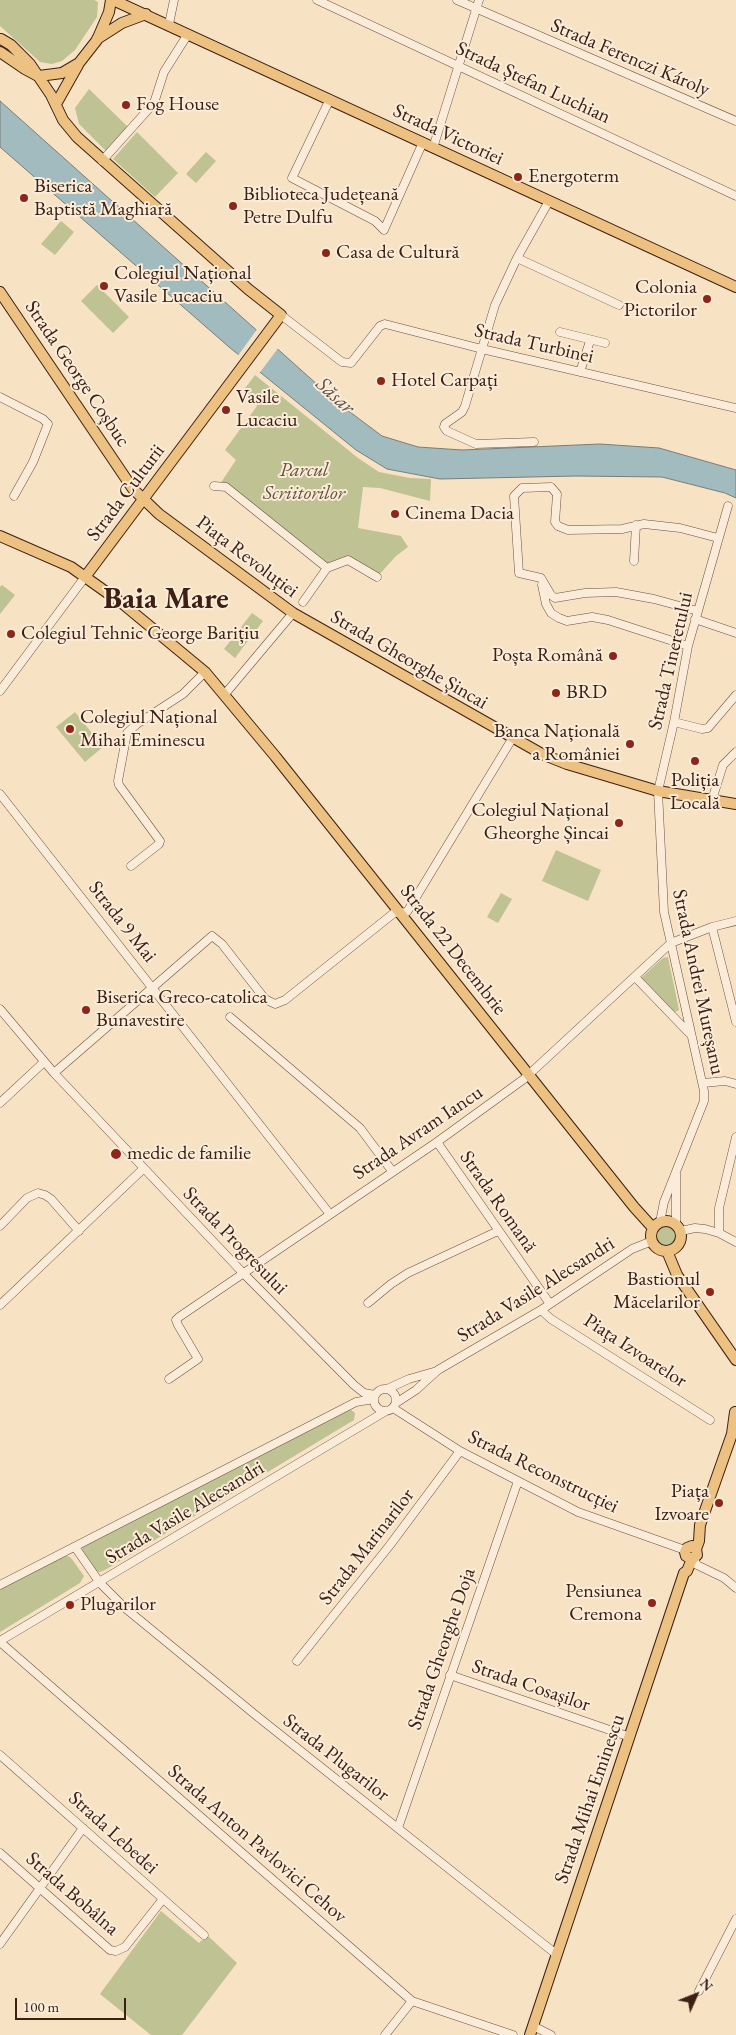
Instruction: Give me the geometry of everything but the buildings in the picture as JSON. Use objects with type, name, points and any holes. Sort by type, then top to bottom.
[{"type":"main road","name":"Strada Victoriei","points":[[39,76],[62,73],[80,63],[96,40],[110,12],[112,0],[169,24],[736,287]]},
{"type":"main road","name":"Strada Victoriei","points":[[96,40],[122,23],[146,14]]},
{"type":"main road","points":[[0,41],[20,53],[39,76],[67,126],[102,161],[248,289],[281,315]]},
{"type":"main road","points":[[0,52],[39,76]]},
{"type":"main road","points":[[56,104],[80,63]]},
{"type":"main road","name":"Strada George Coșbuc","points":[[0,292],[143,500]]},
{"type":"main road","name":"Strada Culturii","points":[[86,577],[281,315]]},
{"type":"main road","name":"Piața Revoluției","points":[[143,500],[159,514],[293,613]]},
{"type":"main road","points":[[0,536],[71,567],[86,577],[123,604],[205,672],[225,694]]},
{"type":"main road","name":"Strada Gheorghe Șincai","points":[[293,613],[512,739],[542,754],[567,764],[658,791],[736,804]]},
{"type":"main road","name":"Strada 22 Decembrie","points":[[225,694],[643,1218],[657,1225]]},
{"type":"main road","points":[[667,1221],[678,1228],[680,1243],[674,1249],[667,1251],[658,1248],[652,1241],[652,1233],[657,1225],[667,1221]]},
{"type":"main road","points":[[667,1251],[677,1275],[736,1360]]},
{"type":"main road","name":"Strada Mihai Eminescu","points":[[531,2030],[684,1574],[687,1571],[695,1532],[700,1525],[734,1433],[736,1411]]},
{"type":"street","points":[[169,24],[174,0]]},
{"type":"street","name":"Strada Ștefan Luchian","points":[[317,0],[736,196]]},
{"type":"street","name":"Strada Ferenczi Károly","points":[[457,0],[736,121]]},
{"type":"street","points":[[433,148],[479,0]]},
{"type":"street","points":[[102,161],[154,103],[164,72],[188,34]]},
{"type":"street","points":[[330,99],[292,178],[375,221],[384,230],[423,142]]},
{"type":"street","points":[[534,442],[476,444],[447,431],[444,427],[445,424],[462,412],[495,305],[517,258],[548,201]]},
{"type":"street","points":[[517,258],[619,305]]},
{"type":"street","name":"Strada Turbinei","points":[[281,315],[342,362],[351,363],[380,326],[385,324],[482,349],[736,408]]},
{"type":"street","points":[[560,332],[590,341],[605,343]]},
{"type":"street","points":[[580,372],[590,341]]},
{"type":"street","points":[[0,397],[43,419],[48,424],[34,462],[14,496]]},
{"type":"street","points":[[214,486],[226,487],[327,568]]},
{"type":"street","points":[[718,538],[673,527],[644,524],[612,530],[563,529],[555,522],[556,490],[545,486],[522,488],[514,496],[513,501],[519,573],[541,578],[555,598],[616,592],[654,599],[736,633]]},
{"type":"street","name":"Strada Tineretului","points":[[658,791],[674,722],[688,646],[728,506]]},
{"type":"street","points":[[634,561],[636,525]]},
{"type":"street","points":[[303,602],[327,568],[348,560],[377,577]]},
{"type":"street","name":"Strada Culturii","points":[[0,691],[86,577]]},
{"type":"street","points":[[541,578],[546,604],[551,613],[559,618],[568,621],[592,617],[608,620],[688,646]]},
{"type":"street","name":"Piața Revoluției","points":[[225,694],[293,613]]},
{"type":"street","points":[[131,866],[159,844],[160,841],[119,785],[118,781],[127,734],[137,724],[183,694],[205,672]]},
{"type":"street","points":[[674,722],[708,728],[736,695]]},
{"type":"street","points":[[54,1073],[212,936],[222,944],[265,998],[275,1004],[285,1000],[394,913],[407,912],[512,739]]},
{"type":"street","points":[[712,800],[723,765],[736,752]]},
{"type":"street","name":"Strada Andrei Mureșanu","points":[[657,1225],[664,1202],[704,1101],[703,1083],[664,912],[658,791]]},
{"type":"street","name":"Strada 9 Mai","points":[[0,794],[329,1213]]},
{"type":"street","name":"Strada Avram Iancu","points":[[169,1380],[198,1359],[176,1320],[329,1213],[436,1142],[529,1075],[671,944],[712,927],[736,920]]},
{"type":"street","points":[[712,927],[736,1022]]},
{"type":"street","points":[[635,977],[691,1034]]},
{"type":"street","name":"Strada Progresului","points":[[0,1009],[54,1073],[243,1273],[354,1385],[364,1393],[375,1397]]},
{"type":"street","points":[[230,1017],[360,1128],[392,1171]]},
{"type":"street","points":[[0,1103],[44,1062]]},
{"type":"street","points":[[703,1083],[725,1081],[736,1084]]},
{"type":"street","points":[[720,1233],[719,1208],[736,1137]]},
{"type":"street","name":"Strada Romană","points":[[436,1142],[550,1304]]},
{"type":"street","points":[[0,1305],[143,1169]]},
{"type":"street","name":"Strada Andrei Mureșanu","points":[[676,1174],[678,1228]]},
{"type":"street","points":[[0,1226],[27,1198],[38,1194],[45,1195],[51,1199],[78,1231]]},
{"type":"street","points":[[678,1228],[695,1228],[720,1233],[736,1242]]},
{"type":"street","points":[[368,1303],[390,1284],[408,1273],[498,1231]]},
{"type":"street","name":"Strada Vasile Alecsandri","points":[[0,1641],[392,1407],[416,1390],[438,1370],[541,1310],[632,1248],[652,1241]]},
{"type":"street","name":"Piața Izvoarelor","points":[[541,1310],[552,1319],[710,1420]]},
{"type":"street","name":"Strada Vasile Alecsandri","points":[[387,1389],[409,1379],[438,1370]]},
{"type":"street","points":[[387,1389],[393,1393],[392,1407],[377,1408],[375,1397],[380,1391],[387,1389]]},
{"type":"street","name":"Strada Vasile Alecsandri","points":[[0,1586],[356,1402],[375,1397]]},
{"type":"street","name":"Strada Reconstrucției","points":[[392,1407],[460,1452],[518,1481],[597,1519],[690,1553],[697,1565],[724,1578],[736,1588]]},
{"type":"street","name":"Strada Marinarilor","points":[[297,1661],[390,1546],[460,1452]]},
{"type":"street","name":"Strada Gheorghe Doja","points":[[398,1828],[518,1481]]},
{"type":"street","name":"Strada Plugarilor","points":[[74,1547],[100,1583],[125,1608],[556,1954]]},
{"type":"street","name":"Strada Anton Pavlovici Cehov","points":[[0,1641],[412,2001],[513,2035]]},
{"type":"street","name":"Strada Cosașilor","points":[[450,1675],[630,1737]]},
{"type":"street","name":"Strada Lebedei","points":[[0,1755],[204,1936]]},
{"type":"street","points":[[0,1944],[83,1828]]},
{"type":"street","name":"Strada Bobâlna","points":[[0,1853],[110,1950],[116,1951],[125,1947],[163,1899]]},
{"type":"street","points":[[699,1991],[736,1919]]},
{"type":"street","points":[[384,2035],[412,2001]]},
{"type":"street","points":[[531,2030],[551,2035]]},
{"type":"green space","points":[[0,0],[94,0],[98,2],[97,17],[75,50],[62,61],[52,64],[40,62],[0,26]]},
{"type":"green space","points":[[89,89],[128,127],[106,151],[79,124],[75,108]]},
{"type":"green space","points":[[137,132],[178,173],[155,197],[113,159]]},
{"type":"green space","points":[[206,152],[216,161],[196,183],[186,174]]},
{"type":"green space","points":[[61,221],[74,232],[55,255],[41,244]]},
{"type":"green space","points":[[97,285],[129,317],[113,333],[81,301]]},
{"type":"green space","name":"Parcul Scriitorilor","points":[[255,375],[358,458],[379,472],[410,478],[431,479],[430,501],[380,488],[363,487],[358,528],[401,536],[408,547],[396,556],[377,577],[348,560],[327,568],[226,487],[218,487],[236,460],[225,450],[257,406],[253,399],[243,391]]},
{"type":"green space","points":[[2,585],[15,595],[0,614],[0,587]]},
{"type":"green space","points":[[252,613],[263,621],[235,658],[224,649]]},
{"type":"green space","points":[[75,712],[103,747],[85,762],[56,727]]},
{"type":"green space","points":[[556,850],[601,870],[588,901],[542,881]]},
{"type":"green space","points":[[501,893],[512,899],[498,923],[487,917]]},
{"type":"green space","points":[[668,957],[679,1010],[673,1013],[641,978],[663,958]]},
{"type":"green space","points":[[667,1224],[675,1228],[679,1236],[675,1244],[667,1248],[659,1244],[655,1236],[659,1228]]},
{"type":"green space","points":[[350,1409],[355,1413],[354,1420],[105,1570],[95,1571],[81,1551],[84,1545]]},
{"type":"green space","points":[[61,1557],[70,1557],[84,1576],[80,1583],[0,1632],[0,1589]]},
{"type":"green space","points":[[161,1911],[199,1943],[207,1935],[237,1963],[182,2035],[151,2035],[100,1994]]},
{"type":"water","points":[[0,101],[338,403],[382,436],[418,447],[462,450],[600,444],[659,448],[736,470],[736,498],[725,493],[662,477],[576,476],[440,479],[387,469],[356,450],[229,347],[0,147]]},
{"type":"pier","points":[[258,328],[279,347],[258,375],[237,357]]},
{"type":"place","name":"Fog House","points":[[126,105]]},
{"type":"place","name":"Energoterm","points":[[518,177]]},
{"type":"place","name":"Biserica Baptistă Maghiară","points":[[24,198]]},
{"type":"place","name":"Biblioteca Județeană Petre Dulfu","points":[[233,206]]},
{"type":"place","name":"Casa de Cultură","points":[[326,253]]},
{"type":"place","name":"Colegiul Național Vasile Lucaciu","points":[[104,286]]},
{"type":"place","name":"Colonia Pictorilor","points":[[707,299]]},
{"type":"place","name":"Hotel Carpați","points":[[381,381]]},
{"type":"place","name":"Vasile Lucaciu","points":[[226,410]]},
{"type":"place","name":"Cinema Dacia","points":[[395,514]]},
{"type":"place","name":"Colegiul Tehnic George Barițiu","points":[[11,634]]},
{"type":"place","name":"Poșta Română","points":[[613,656]]},
{"type":"place","name":"BRD","points":[[556,693]]},
{"type":"place","name":"Colegiul Național Mihai Eminescu","points":[[70,729]]},
{"type":"place","name":"Banca Națională a României","points":[[630,744]]},
{"type":"place","name":"Poliția Locală","points":[[695,761]]},
{"type":"place","name":"Colegiul Național Gheorghe Șincai","points":[[619,823]]},
{"type":"place","name":"Biserica Greco-catolica Bunavestire","points":[[86,1010]]},
{"type":"place","name":"medic de familie","points":[[116,1154]]},
{"type":"place","name":"Bastionul Măcelarilor","points":[[710,1292]]},
{"type":"place","name":"Piața Izvoare","points":[[719,1503]]},
{"type":"place","name":"Pensiunea Cremona","points":[[652,1603]]},
{"type":"place","name":"Plugarilor","points":[[70,1605]]},
{"type":"district","name":"Baia Mare","points":[[166,600]]},
{"type":"water label","name":"Săsar","points":[[335,396]]}]
